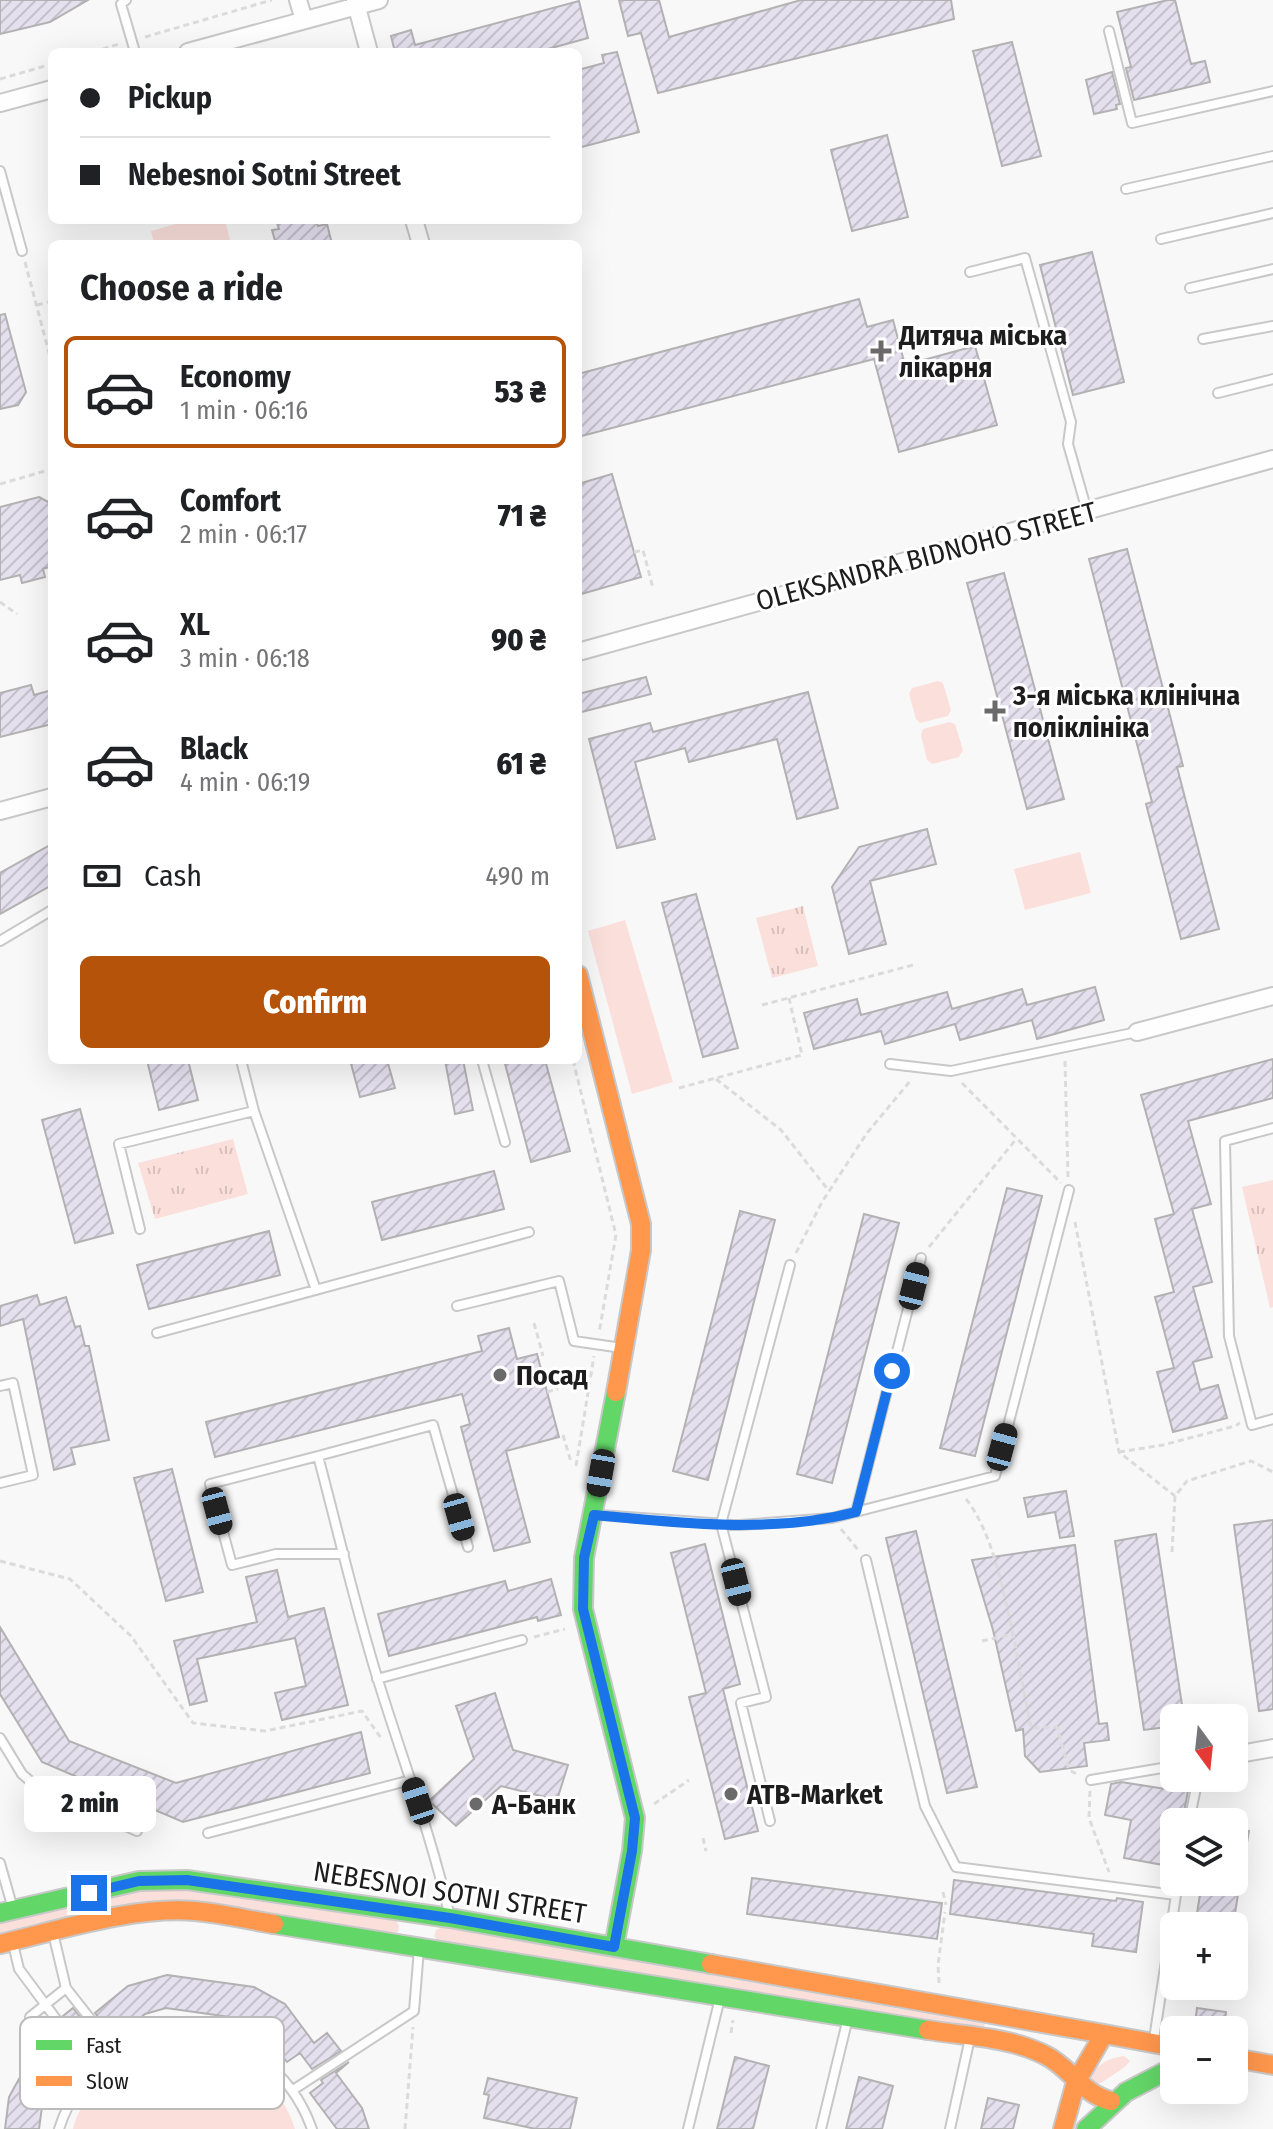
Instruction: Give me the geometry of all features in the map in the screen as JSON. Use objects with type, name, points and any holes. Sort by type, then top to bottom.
[{"type":"street","points":[[298,0],[304,20]]},
{"type":"street","points":[[202,48],[355,3],[379,0]]},
{"type":"street","points":[[355,3],[368,48]]},
{"type":"street","points":[[0,103],[48,90]]},
{"type":"street","name":"OLEKSANDRA BIDNOHO STREET","points":[[582,651],[1273,459]]},
{"type":"street","points":[[0,811],[48,798]]},
{"type":"street","points":[[582,991],[641,1224],[641,1250],[584,1558],[583,1609],[635,1818],[614,1947]]},
{"type":"street","points":[[1137,1032],[1273,996]]},
{"type":"street","points":[[1248,1752],[1273,1748]]},
{"type":"street","name":"NEBESNOI SOTNI STREET","points":[[7,1911],[139,1881],[187,1880],[450,1918],[1160,2044]]},
{"type":"street","points":[[6,1942],[158,1911],[194,1911],[975,2038],[1040,2052],[1053,2059],[1087,2092],[1101,2100],[1111,2101]]},
{"type":"street","points":[[419,1949],[425,1914]]},
{"type":"street","points":[[975,2038],[990,2035],[993,2027],[992,2019],[983,2013]]},
{"type":"street","points":[[1063,2129],[1076,2082],[1104,2034]]},
{"type":"street","points":[[1140,2081],[1149,2066],[1154,2043]]},
{"type":"street","points":[[1248,2061],[1273,2065]]},
{"type":"street","points":[[1086,2129],[1111,2101],[1140,2081],[1160,2073]]},
{"type":"lane","points":[[126,0],[121,4],[134,48]]},
{"type":"lane","points":[[1109,31],[1132,123],[1273,91]]},
{"type":"lane","points":[[1126,189],[1273,156]]},
{"type":"lane","points":[[0,171],[22,251]]},
{"type":"lane","points":[[1161,239],[1273,213]]},
{"type":"lane","points":[[970,272],[1025,258],[1071,422],[1068,444],[1087,512]]},
{"type":"lane","points":[[1190,288],[1273,269]]},
{"type":"lane","points":[[1203,339],[1273,326]]},
{"type":"lane","points":[[1218,393],[1273,379]]},
{"type":"lane","points":[[0,941],[48,912]]},
{"type":"lane","points":[[890,1064],[951,1071],[1137,1032]]},
{"type":"lane","points":[[242,1064],[254,1111],[316,1290]]},
{"type":"lane","points":[[483,1064],[505,1142]]},
{"type":"lane","points":[[140,1229],[119,1144],[254,1111]]},
{"type":"lane","points":[[1273,1128],[1225,1141],[1229,1336],[1252,1425],[1273,1419]]},
{"type":"lane","points":[[594,1515],[721,1524],[832,1518],[995,1476],[1069,1190]]},
{"type":"lane","points":[[157,1333],[529,1232]]},
{"type":"lane","points":[[856,1512],[921,1258]]},
{"type":"lane","points":[[770,1821],[741,1703],[766,1697],[721,1524],[790,1265]]},
{"type":"lane","points":[[457,1306],[559,1281],[574,1341],[623,1348]]},
{"type":"lane","points":[[0,1386],[13,1383],[33,1475],[0,1483]]},
{"type":"lane","points":[[344,1554],[276,1554],[232,1565],[210,1484],[433,1425],[468,1547]]},
{"type":"lane","points":[[318,1456],[377,1679],[430,1837],[450,1918]]},
{"type":"lane","points":[[866,1560],[925,1806],[956,1867],[1160,1893]]},
{"type":"lane","points":[[377,1679],[522,1640]]},
{"type":"lane","points":[[0,1738],[22,1774],[37,1787],[137,1831]]},
{"type":"lane","points":[[1091,1780],[1160,1768]]},
{"type":"lane","points":[[208,1833],[411,1780]]},
{"type":"lane","points":[[0,1863],[7,1911]]},
{"type":"lane","points":[[1154,2043],[1176,1896]]},
{"type":"lane","points":[[53,1931],[66,1988],[89,2017]]},
{"type":"lane","points":[[6,1942],[19,1969],[54,2017]]},
{"type":"lane","points":[[293,2090],[414,2011],[419,1949]]},
{"type":"lane","points":[[30,2017],[66,1988]]},
{"type":"lane","points":[[688,2129],[720,1997]]},
{"type":"lane","points":[[821,2129],[848,2017]]},
{"type":"lane","points":[[950,2129],[975,2038]]},
{"type":"lane","points":[[284,2080],[293,2090],[312,2129]]},
{"type":"lane","points":[[59,2129],[68,2109]]},
{"type":"path","points":[[107,48],[272,0]]},
{"type":"path","points":[[0,79],[48,65]]},
{"type":"path","points":[[22,251],[48,349]]},
{"type":"path","points":[[37,305],[48,302]]},
{"type":"path","points":[[44,334],[48,336]]},
{"type":"path","points":[[0,484],[48,470]]},
{"type":"path","points":[[634,552],[643,550],[653,588]]},
{"type":"path","points":[[0,602],[17,614]]},
{"type":"path","points":[[762,1005],[913,965]]},
{"type":"path","points":[[679,1088],[802,1055],[789,998]]},
{"type":"path","points":[[1065,1045],[1069,1190]]},
{"type":"path","points":[[574,1064],[616,1235],[576,1466]]},
{"type":"path","points":[[790,1265],[829,1191],[867,1133],[921,1068]]},
{"type":"path","points":[[951,1071],[1069,1190]]},
{"type":"path","points":[[715,1078],[781,1130],[829,1191]]},
{"type":"path","points":[[921,1258],[1017,1138]]},
{"type":"path","points":[[1075,1221],[1119,1452],[1175,1496]]},
{"type":"path","points":[[534,1323],[543,1356]]},
{"type":"path","points":[[547,1392],[558,1389]]},
{"type":"path","points":[[1119,1452],[1163,1445],[1235,1426],[1249,1416]]},
{"type":"path","points":[[563,1435],[571,1462]]},
{"type":"path","points":[[1172,1552],[1175,1496],[1187,1481],[1251,1461],[1273,1472]]},
{"type":"path","points":[[956,1486],[975,1511],[998,1572],[1031,1728],[1057,1727],[1069,1770],[1091,1780],[1089,1818],[1115,1887]]},
{"type":"path","points":[[832,1518],[866,1560]]},
{"type":"path","points":[[0,1561],[70,1579],[131,1636],[193,1723],[265,1731],[362,1711],[386,1745]]},
{"type":"path","points":[[522,1640],[586,1623]]},
{"type":"path","points":[[982,1641],[1013,1634]]},
{"type":"path","points":[[635,1818],[689,1780]]},
{"type":"path","points":[[703,1838],[706,1851]]},
{"type":"path","points":[[943,1892],[946,1905]]},
{"type":"path","points":[[940,1995],[938,1965],[945,1912]]},
{"type":"path","points":[[405,2129],[414,2011]]},
{"type":"path","points":[[731,2033],[734,2016]]},
{"type":"green space","points":[[176,224],[226,224],[230,240],[153,240],[151,231]]},
{"type":"green space","points":[[938,681],[943,683],[951,710],[948,716],[920,723],[909,694],[912,688]]},
{"type":"green space","points":[[949,722],[955,724],[963,750],[959,757],[932,764],[927,760],[921,735],[923,729]]},
{"type":"green space","points":[[1080,852],[1091,893],[1025,910],[1014,869]]},
{"type":"green space","points":[[803,906],[818,966],[772,978],[756,918]]},
{"type":"green space","points":[[625,920],[673,1082],[632,1094],[588,931]]},
{"type":"green space","points":[[233,1139],[248,1194],[155,1219],[138,1163]]},
{"type":"green space","points":[[1273,1180],[1273,1307],[1270,1308],[1242,1187]]},
{"type":"green space","points":[[166,1888],[396,1921],[398,1932],[393,1934],[203,1904],[0,1938],[0,1922],[115,1895]]},
{"type":"green space","points":[[442,1927],[985,2024],[983,2030],[439,1942],[434,1936],[436,1930]]},
{"type":"green space","points":[[1124,2056],[1130,2061],[1125,2067],[1101,2083],[1091,2080],[1103,2063]]},
{"type":"green space","points":[[284,2106],[295,2129],[73,2129],[81,2109],[284,2109]]},
{"type":"building","points":[[0,0],[88,0],[50,22],[0,34]]},
{"type":"building","points":[[619,0],[659,0],[669,37],[801,0],[951,0],[954,19],[658,93],[641,33],[628,36]]},
{"type":"building","points":[[1175,0],[1191,64],[1205,61],[1210,82],[1134,100],[1126,68],[1131,67],[1117,12]]},
{"type":"building","points":[[579,1],[588,38],[552,48],[394,48],[391,36],[411,30],[415,45]]},
{"type":"building","points":[[1012,42],[1041,156],[1002,166],[973,51]]},
{"type":"building","points":[[617,52],[639,132],[582,147],[582,69],[604,63],[602,55]]},
{"type":"building","points":[[1112,72],[1120,104],[1116,105],[1117,109],[1094,114],[1086,80]]},
{"type":"building","points":[[887,135],[908,217],[852,231],[831,150]]},
{"type":"building","points":[[277,224],[327,224],[331,240],[275,240],[272,230],[279,229]]},
{"type":"building","points":[[1092,252],[1124,382],[1073,395],[1040,265]]},
{"type":"building","points":[[859,299],[867,327],[893,320],[905,365],[975,346],[997,425],[899,452],[874,359],[582,436],[582,373]]},
{"type":"building","points":[[5,314],[26,392],[18,405],[0,409],[0,315]]},
{"type":"building","points":[[612,474],[641,577],[582,594],[582,483]]},
{"type":"building","points":[[39,497],[48,502],[48,567],[43,569],[45,577],[22,583],[20,575],[0,580],[0,507]]},
{"type":"building","points":[[1127,549],[1183,766],[1177,767],[1219,929],[1181,939],[1146,804],[1152,802],[1089,559]]},
{"type":"building","points":[[1004,573],[1064,799],[1027,809],[967,583]]},
{"type":"building","points":[[646,677],[651,694],[582,712],[582,693]]},
{"type":"building","points":[[31,685],[34,695],[48,691],[48,725],[0,737],[0,693]]},
{"type":"building","points":[[808,692],[838,808],[797,819],[777,739],[689,762],[685,748],[635,762],[655,839],[617,848],[589,739],[650,723],[653,732]]},
{"type":"building","points":[[927,829],[936,864],[870,881],[886,944],[849,954],[832,887],[859,847]]},
{"type":"building","points":[[48,846],[48,887],[0,914],[0,873]]},
{"type":"building","points":[[696,894],[738,1048],[703,1057],[662,903]]},
{"type":"building","points":[[1095,987],[1104,1020],[1037,1039],[1032,1020],[960,1040],[955,1024],[885,1044],[881,1031],[814,1049],[804,1013],[857,999],[861,1015],[947,992],[952,1009],[1022,989],[1027,1005]]},
{"type":"building","points":[[1273,1059],[1273,1098],[1188,1121],[1211,1204],[1192,1209],[1212,1282],[1193,1287],[1212,1357],[1193,1362],[1200,1390],[1218,1385],[1227,1418],[1173,1432],[1157,1372],[1174,1368],[1155,1297],[1174,1292],[1155,1219],[1174,1214],[1141,1095]]},
{"type":"building","points":[[148,1064],[189,1064],[198,1100],[159,1110]]},
{"type":"building","points":[[351,1064],[388,1064],[395,1088],[360,1097]]},
{"type":"building","points":[[446,1064],[464,1064],[473,1110],[455,1114]]},
{"type":"building","points":[[505,1064],[546,1064],[570,1151],[531,1162]]},
{"type":"building","points":[[80,1109],[113,1233],[75,1243],[42,1120]]},
{"type":"building","points":[[494,1171],[504,1209],[382,1240],[372,1202]]},
{"type":"building","points":[[1007,1188],[1042,1196],[975,1456],[940,1448]]},
{"type":"building","points":[[740,1211],[775,1220],[708,1480],[673,1471]]},
{"type":"building","points":[[864,1214],[899,1223],[832,1483],[797,1474]]},
{"type":"building","points":[[269,1231],[280,1275],[149,1309],[137,1265]]},
{"type":"building","points":[[37,1295],[40,1305],[66,1297],[75,1327],[80,1326],[85,1346],[89,1346],[109,1440],[71,1448],[75,1464],[54,1470],[23,1319],[0,1326],[0,1306]]},
{"type":"building","points":[[509,1328],[517,1359],[537,1354],[559,1437],[506,1451],[530,1542],[494,1551],[461,1427],[470,1424],[462,1394],[215,1457],[206,1422],[482,1351],[478,1336]]},
{"type":"building","points":[[172,1469],[203,1592],[166,1601],[134,1478]]},
{"type":"building","points":[[1066,1491],[1074,1536],[1060,1538],[1055,1512],[1028,1517],[1024,1498]]},
{"type":"building","points":[[1273,1520],[1273,1709],[1259,1711],[1234,1525]]},
{"type":"building","points":[[916,1531],[977,1787],[947,1793],[886,1538]]},
{"type":"building","points":[[1156,1534],[1182,1704],[1160,1704],[1160,1728],[1144,1730],[1115,1541]]},
{"type":"building","points":[[705,1544],[740,1684],[723,1689],[758,1831],[725,1839],[689,1697],[706,1693],[671,1553]]},
{"type":"building","points":[[1075,1545],[1099,1724],[1107,1723],[1109,1740],[1084,1743],[1087,1766],[1040,1772],[1025,1756],[1023,1729],[1016,1731],[993,1630],[972,1560]]},
{"type":"building","points":[[277,1570],[288,1617],[324,1608],[348,1705],[282,1720],[275,1693],[306,1686],[295,1638],[197,1659],[207,1701],[190,1705],[174,1641],[257,1622],[246,1577]]},
{"type":"building","points":[[551,1579],[561,1615],[538,1621],[537,1617],[389,1656],[378,1614],[505,1581],[508,1591]]},
{"type":"building","points":[[0,1627],[69,1741],[176,1783],[361,1732],[370,1773],[183,1822],[42,1762],[0,1694]]},
{"type":"building","points":[[495,1693],[513,1750],[568,1765],[557,1800],[501,1786],[456,1826],[429,1801],[474,1759],[456,1706]]},
{"type":"building","points":[[1121,1782],[1160,1788],[1160,1792],[1188,1792],[1185,1808],[1160,1808],[1160,1864],[1124,1858],[1131,1820],[1105,1815],[1111,1784]]},
{"type":"building","points":[[752,1878],[942,1903],[937,1939],[747,1914]]},
{"type":"building","points":[[954,1880],[1143,1902],[1136,1952],[1092,1946],[1094,1934],[950,1914]]},
{"type":"building","points":[[1200,1896],[1238,1896],[1235,1912],[1197,1912]]},
{"type":"building","points":[[167,1975],[254,1987],[285,2004],[314,2043],[327,2033],[341,2051],[312,2069],[300,2053],[287,2062],[284,2058],[284,2017],[230,2017],[166,2008],[141,2017],[98,2017],[95,2013],[128,1986]]},
{"type":"building","points":[[73,2008],[80,2017],[64,2017]]},
{"type":"building","points":[[1197,2008],[1226,2012],[1226,2016],[1196,2016]]},
{"type":"building","points":[[735,2057],[769,2066],[753,2129],[717,2129]]},
{"type":"building","points":[[349,2062],[336,2073],[362,2108],[369,2129],[337,2129],[310,2093],[323,2083],[321,2080]]},
{"type":"building","points":[[20,2077],[20,2109],[42,2109],[39,2129],[5,2129],[9,2097]]},
{"type":"building","points":[[859,2077],[893,2086],[882,2129],[846,2129]]},
{"type":"building","points":[[488,2078],[577,2098],[570,2129],[536,2129],[484,2118],[489,2095],[484,2094]]},
{"type":"building","points":[[988,2098],[1019,2105],[1013,2129],[981,2129]]},
{"type":"traffic: fast","points":[[614,1947],[635,1818],[583,1609],[584,1558],[616,1392]]},
{"type":"traffic: fast","points":[[0,1913],[139,1881],[187,1880],[450,1918],[711,1964]]},
{"type":"traffic: fast","points":[[274,1924],[928,2030]]},
{"type":"traffic: fast","points":[[1086,2129],[1126,2092],[1160,2074]]},
{"type":"traffic: slow","points":[[582,991],[641,1224],[641,1250],[616,1392]]},
{"type":"traffic: slow","points":[[0,1944],[97,1920],[171,1910],[274,1924]]},
{"type":"traffic: slow","points":[[711,1964],[1104,2034]]},
{"type":"traffic: slow","points":[[928,2030],[1002,2041],[1031,2049],[1054,2060],[1092,2093],[1111,2101]]},
{"type":"traffic: slow","points":[[1063,2129],[1076,2082],[1104,2034],[1160,2044]]},
{"type":"traffic: slow","points":[[1248,2061],[1273,2065]]},
{"type":"place","name":"Дитяча міська лікарня","points":[[881,351]]},
{"type":"place","name":"3-я міська клінічна поліклініка","points":[[995,711]]},
{"type":"place","name":"Посад","points":[[500,1375]]},
{"type":"place","name":"ATB-Market","points":[[731,1794]]},
{"type":"place","name":"А-Банк","points":[[476,1804]]},
{"type":"route","points":[[89,1893],[139,1881],[187,1880],[450,1918],[614,1947],[635,1818],[583,1609],[584,1558],[594,1515],[740,1525],[832,1518],[856,1512],[892,1371]]}]
